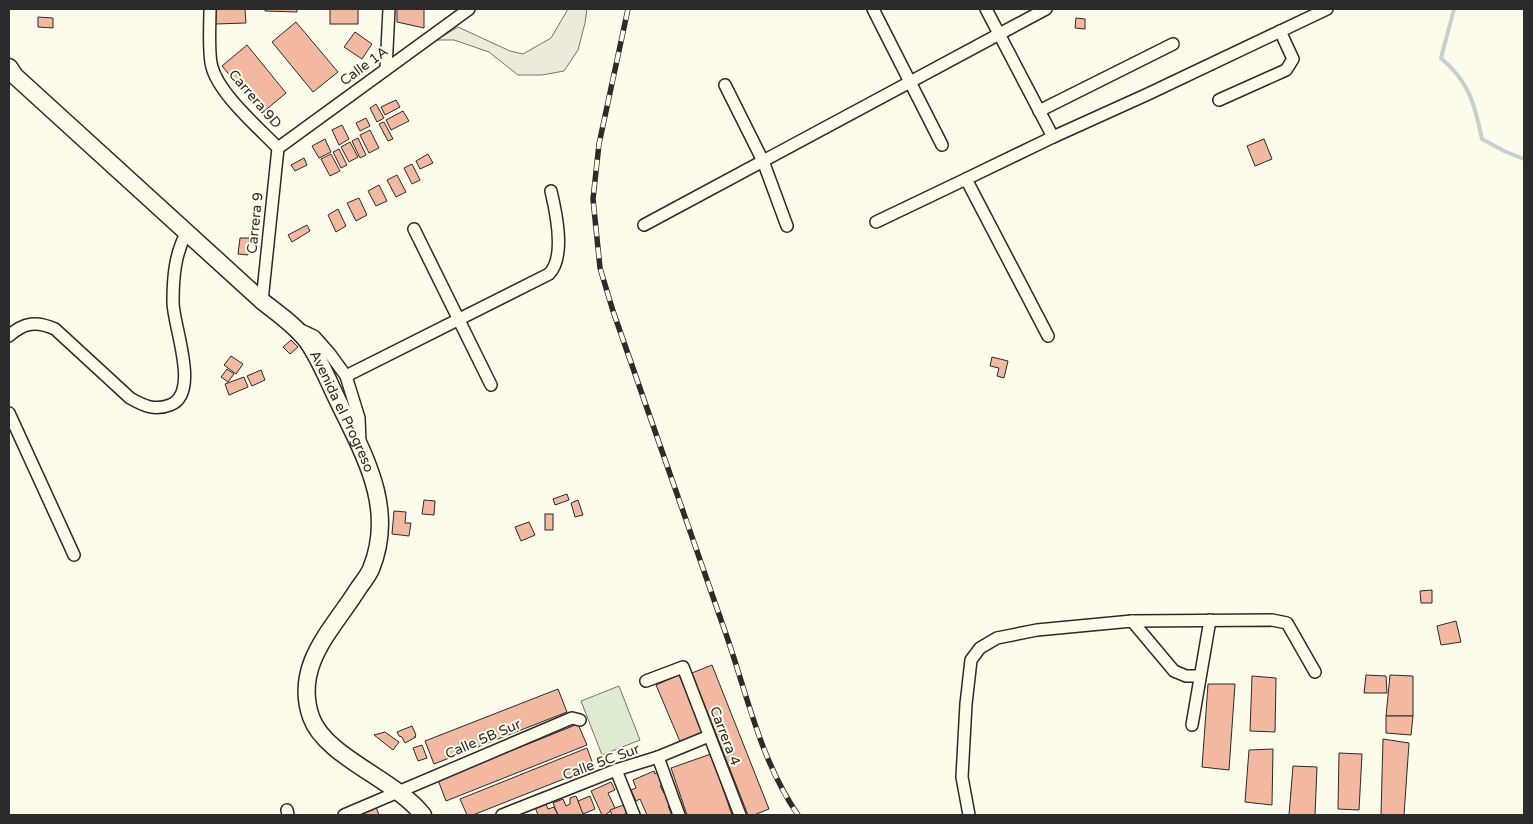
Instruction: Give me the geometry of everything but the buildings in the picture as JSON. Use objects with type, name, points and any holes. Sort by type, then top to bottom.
[{"type":"main road","name":"Avenida el Progreso","points":[[9,67],[15,76],[294,327],[313,350],[361,449],[377,490],[380,510],[379,538],[370,570],[317,648],[307,674],[305,690],[307,706],[312,720],[325,741],[398,791],[423,815]]},
{"type":"street","name":"Carrera 9D","points":[[210,9],[211,66],[217,79],[227,94],[278,148]]},
{"type":"street","points":[[386,69],[389,9]]},
{"type":"street","name":"Calle 1A","points":[[278,148],[469,9]]},
{"type":"street","points":[[873,9],[942,145]]},
{"type":"street","points":[[986,9],[1053,137]]},
{"type":"street","points":[[644,225],[1046,9]]},
{"type":"street","points":[[876,222],[1327,9]]},
{"type":"street","points":[[1219,100],[1286,70],[1290,66],[1293,59],[1280,31]]},
{"type":"street","points":[[1039,110],[1173,44]]},
{"type":"street","points":[[725,86],[763,162],[787,226]]},
{"type":"street","name":"Carrera 9","points":[[262,300],[278,148]]},
{"type":"street","points":[[966,179],[1048,336]]},
{"type":"street","points":[[346,376],[549,274],[553,270],[557,257],[559,226],[551,191]]},
{"type":"street","points":[[414,229],[492,385]]},
{"type":"street","points":[[9,336],[27,324],[42,323],[55,329],[130,398],[145,406],[158,409],[172,405],[182,394],[186,379],[172,304],[174,272],[179,246],[187,232]]},
{"type":"street","points":[[294,327],[314,336],[346,376],[359,418],[361,449]]},
{"type":"street","points":[[9,413],[74,555]]},
{"type":"street","points":[[1192,725],[1210,620]]},
{"type":"street","points":[[969,815],[962,777],[966,704],[972,660],[980,648],[998,638],[1037,630],[1132,621],[1272,620],[1287,623],[1315,672]]},
{"type":"street","points":[[1132,621],[1174,672],[1186,676],[1200,676]]},
{"type":"street","name":"Carrera 4","points":[[646,681],[683,667],[740,815]]},
{"type":"street","name":"Calle 5B Sur","points":[[344,815],[572,718],[580,720]]},
{"type":"street","name":"Calle 5C Sur","points":[[502,815],[709,736]]},
{"type":"street","points":[[658,757],[679,815]]},
{"type":"street","points":[[616,770],[634,815]]},
{"type":"green space","points":[[619,686],[640,740],[602,755],[581,701]]},
{"type":"shaded area","points":[[568,9],[587,9],[578,50],[564,71],[542,75],[518,75],[489,52],[454,40],[436,40],[458,27],[510,51],[523,54],[551,38]]},
{"type":"waterway","points":[[1454,9],[1441,58],[1465,85],[1473,104],[1482,139],[1524,159]]},
{"type":"railway","points":[[628,9],[599,144],[593,199],[600,268],[613,311],[727,637],[756,729],[774,773],[798,815]]}]
